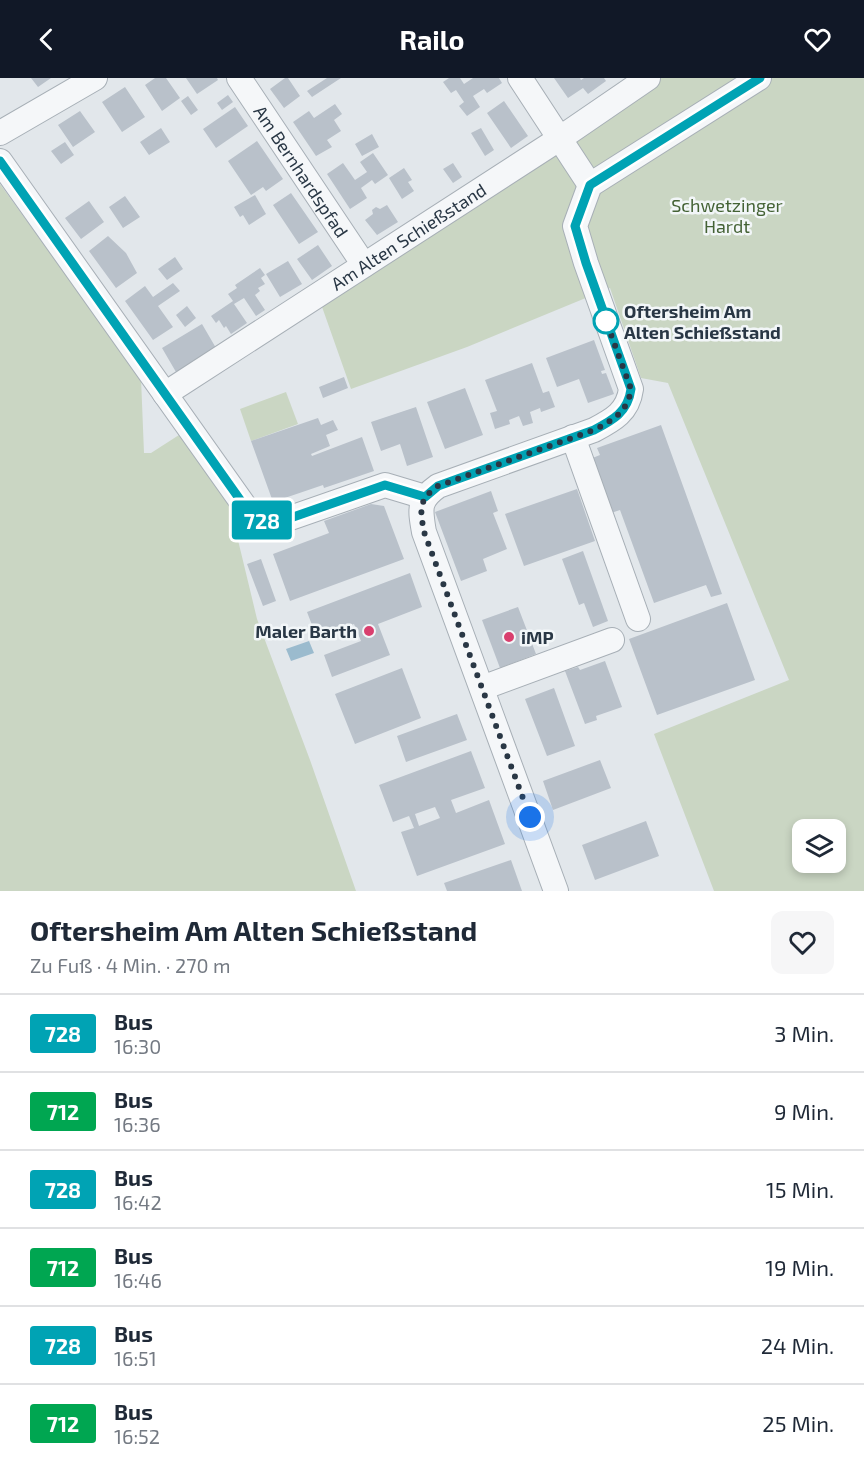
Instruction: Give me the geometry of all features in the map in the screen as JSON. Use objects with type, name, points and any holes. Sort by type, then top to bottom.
[{"type":"street","points":[[0,133],[93,78]]},
{"type":"street","name":"Am Bernhardspfad","points":[[239,78],[364,265]]},
{"type":"street","points":[[520,78],[590,185]]},
{"type":"street","name":"Am Alten Schießstand","points":[[165,394],[560,139],[648,78]]},
{"type":"street","points":[[556,891],[424,532],[420,506],[425,497],[438,486],[594,430],[615,419],[630,400],[631,389],[575,226],[590,185],[759,78]]},
{"type":"street","points":[[0,161],[253,518],[276,523],[385,485],[425,497]]},
{"type":"street","points":[[573,437],[638,620]]},
{"type":"street","points":[[482,688],[612,640]]},
{"type":"green space","name":"Schwetzinger Hardt","points":[[656,78],[864,78],[864,891],[714,891],[654,734],[789,680],[668,383],[641,378],[610,288],[467,347],[351,389],[321,304]]},
{"type":"green space","points":[[0,184],[141,378],[144,453],[151,453],[179,435],[236,514],[237,536],[257,619],[356,891],[0,891]]},
{"type":"green space","points":[[286,392],[298,424],[251,441],[240,409]]},
{"type":"water","points":[[309,641],[314,653],[291,661],[286,649]]},
{"type":"building","points":[[31,78],[51,78],[38,87]]},
{"type":"building","points":[[155,78],[166,78],[180,98],[162,111],[145,85]]},
{"type":"building","points":[[186,78],[217,78],[218,80],[197,94]]},
{"type":"building","points":[[288,78],[300,96],[284,108],[270,89]]},
{"type":"building","points":[[327,78],[341,78],[312,97],[307,91]]},
{"type":"building","points":[[449,78],[460,78],[464,84],[473,78],[499,78],[502,83],[487,93],[484,89],[473,96],[480,107],[467,116],[459,106],[464,102],[456,90],[451,93],[443,82]]},
{"type":"building","points":[[554,78],[580,78],[581,80],[604,78],[606,81],[588,94],[583,88],[568,98]]},
{"type":"building","points":[[125,87],[145,117],[122,132],[102,102]]},
{"type":"building","points":[[228,95],[233,102],[222,110],[217,103]]},
{"type":"building","points":[[188,96],[198,110],[191,115],[181,101]]},
{"type":"building","points":[[504,101],[528,136],[511,148],[487,113]]},
{"type":"building","points":[[335,104],[342,114],[334,120],[341,131],[327,140],[332,147],[316,156],[293,122],[309,111],[314,118]]},
{"type":"building","points":[[235,107],[248,126],[216,148],[203,129]]},
{"type":"building","points":[[80,111],[95,132],[73,147],[58,125]]},
{"type":"building","points":[[161,128],[170,142],[149,155],[140,142]]},
{"type":"building","points":[[481,128],[494,150],[485,156],[471,133]]},
{"type":"building","points":[[372,134],[379,147],[362,156],[355,144]]},
{"type":"building","points":[[257,141],[283,179],[266,191],[263,187],[251,195],[228,161]]},
{"type":"building","points":[[65,142],[74,155],[61,164],[51,151]]},
{"type":"building","points":[[373,153],[388,175],[375,184],[372,180],[361,188],[367,198],[350,209],[327,174],[343,163],[355,180],[367,172],[360,162]]},
{"type":"building","points":[[453,163],[462,177],[453,183],[443,169]]},
{"type":"building","points":[[404,168],[412,180],[408,182],[414,191],[402,199],[389,178]]},
{"type":"building","points":[[291,193],[318,232],[299,244],[273,205]]},
{"type":"building","points":[[255,195],[266,214],[249,225],[234,207]]},
{"type":"building","points":[[125,196],[140,217],[123,228],[109,207]]},
{"type":"building","points":[[89,201],[104,222],[81,239],[65,218]]},
{"type":"building","points":[[387,205],[398,222],[377,235],[365,220],[373,214],[372,210],[376,207],[380,209]]},
{"type":"building","points":[[108,236],[126,253],[137,273],[116,288],[89,251]]},
{"type":"building","points":[[318,245],[332,266],[312,280],[297,259]]},
{"type":"building","points":[[175,257],[183,269],[167,280],[158,269]]},
{"type":"building","points":[[288,261],[302,284],[280,297],[266,274]]},
{"type":"building","points":[[260,268],[265,275],[261,278],[265,284],[258,288],[260,291],[255,295],[265,310],[256,316],[244,298],[234,304],[247,323],[231,334],[226,326],[224,328],[219,320],[216,323],[211,316],[233,301],[228,294],[237,288],[235,285]]},
{"type":"building","points":[[173,283],[180,291],[158,306],[173,327],[153,340],[125,301],[145,286],[153,297]]},
{"type":"building","points":[[187,306],[196,318],[185,327],[176,315]]},
{"type":"building","points":[[202,324],[216,348],[176,372],[162,348]]},
{"type":"building","points":[[594,340],[605,370],[601,371],[602,374],[606,373],[614,394],[588,403],[579,379],[557,387],[546,358]]},
{"type":"building","points":[[532,363],[543,393],[549,391],[555,407],[541,412],[540,408],[530,412],[533,423],[523,426],[519,416],[509,420],[510,424],[495,429],[490,413],[497,411],[485,380]]},
{"type":"building","points":[[344,377],[348,388],[323,398],[319,387]]},
{"type":"building","points":[[465,388],[483,435],[445,449],[427,402]]},
{"type":"building","points":[[416,407],[433,457],[407,466],[400,444],[381,451],[371,422]]},
{"type":"building","points":[[318,418],[321,425],[333,420],[338,430],[326,435],[330,446],[311,454],[312,456],[362,437],[374,471],[273,502],[251,441]]},
{"type":"building","points":[[661,425],[722,594],[711,597],[706,585],[654,603],[620,510],[605,515],[585,461],[600,455],[597,448]]},
{"type":"building","points":[[577,489],[595,541],[524,566],[505,514]]},
{"type":"building","points":[[491,491],[498,511],[493,513],[507,549],[483,559],[487,571],[461,581],[435,512]]},
{"type":"building","points":[[371,504],[384,506],[404,559],[290,601],[273,554],[329,533],[324,521]]},
{"type":"building","points":[[583,551],[608,621],[593,627],[584,603],[579,605],[562,559]]},
{"type":"building","points":[[261,559],[276,601],[263,606],[247,564]]},
{"type":"building","name":"Maler Barth","points":[[410,573],[422,607],[378,624],[390,655],[332,677],[324,655],[361,641],[354,624],[317,638],[307,612]]},
{"type":"building","points":[[727,603],[755,680],[657,715],[629,639]]},
{"type":"building","name":"iMP","points":[[518,607],[536,654],[500,668],[482,620]]},
{"type":"building","points":[[605,661],[622,707],[596,716],[597,720],[585,724],[565,671],[578,667],[580,670]]},
{"type":"building","points":[[402,668],[421,718],[355,744],[335,694]]},
{"type":"building","points":[[554,688],[575,746],[547,756],[525,699]]},
{"type":"building","points":[[457,714],[467,740],[406,762],[397,736]]},
{"type":"building","points":[[471,751],[485,788],[451,800],[456,813],[489,800],[505,844],[417,876],[401,832],[414,828],[409,816],[393,822],[379,785]],"holes":[[[435,807],[440,818],[419,826],[415,814]]]},
{"type":"building","points":[[600,760],[611,788],[553,810],[543,781]]},
{"type":"building","points":[[646,821],[659,856],[595,880],[582,845]]},
{"type":"building","points":[[511,860],[522,891],[447,891],[444,883]]},
{"type":"bus line","name":"728","points":[[0,161],[253,518],[276,523],[385,485],[425,497],[438,486],[594,430],[615,419],[630,400],[631,389],[610,334],[575,226],[590,185],[760,78]]},
{"type":"place","name":"Oftersheim Am Alten Schießstand","points":[[606,321]]},
{"type":"place","name":"Maler Barth","points":[[369,631]]},
{"type":"place","name":"iMP","points":[[509,637]]},
{"type":"route","points":[[530,817],[424,532],[420,506],[425,497],[438,486],[594,430],[615,419],[630,400],[631,389],[606,321]]}]
